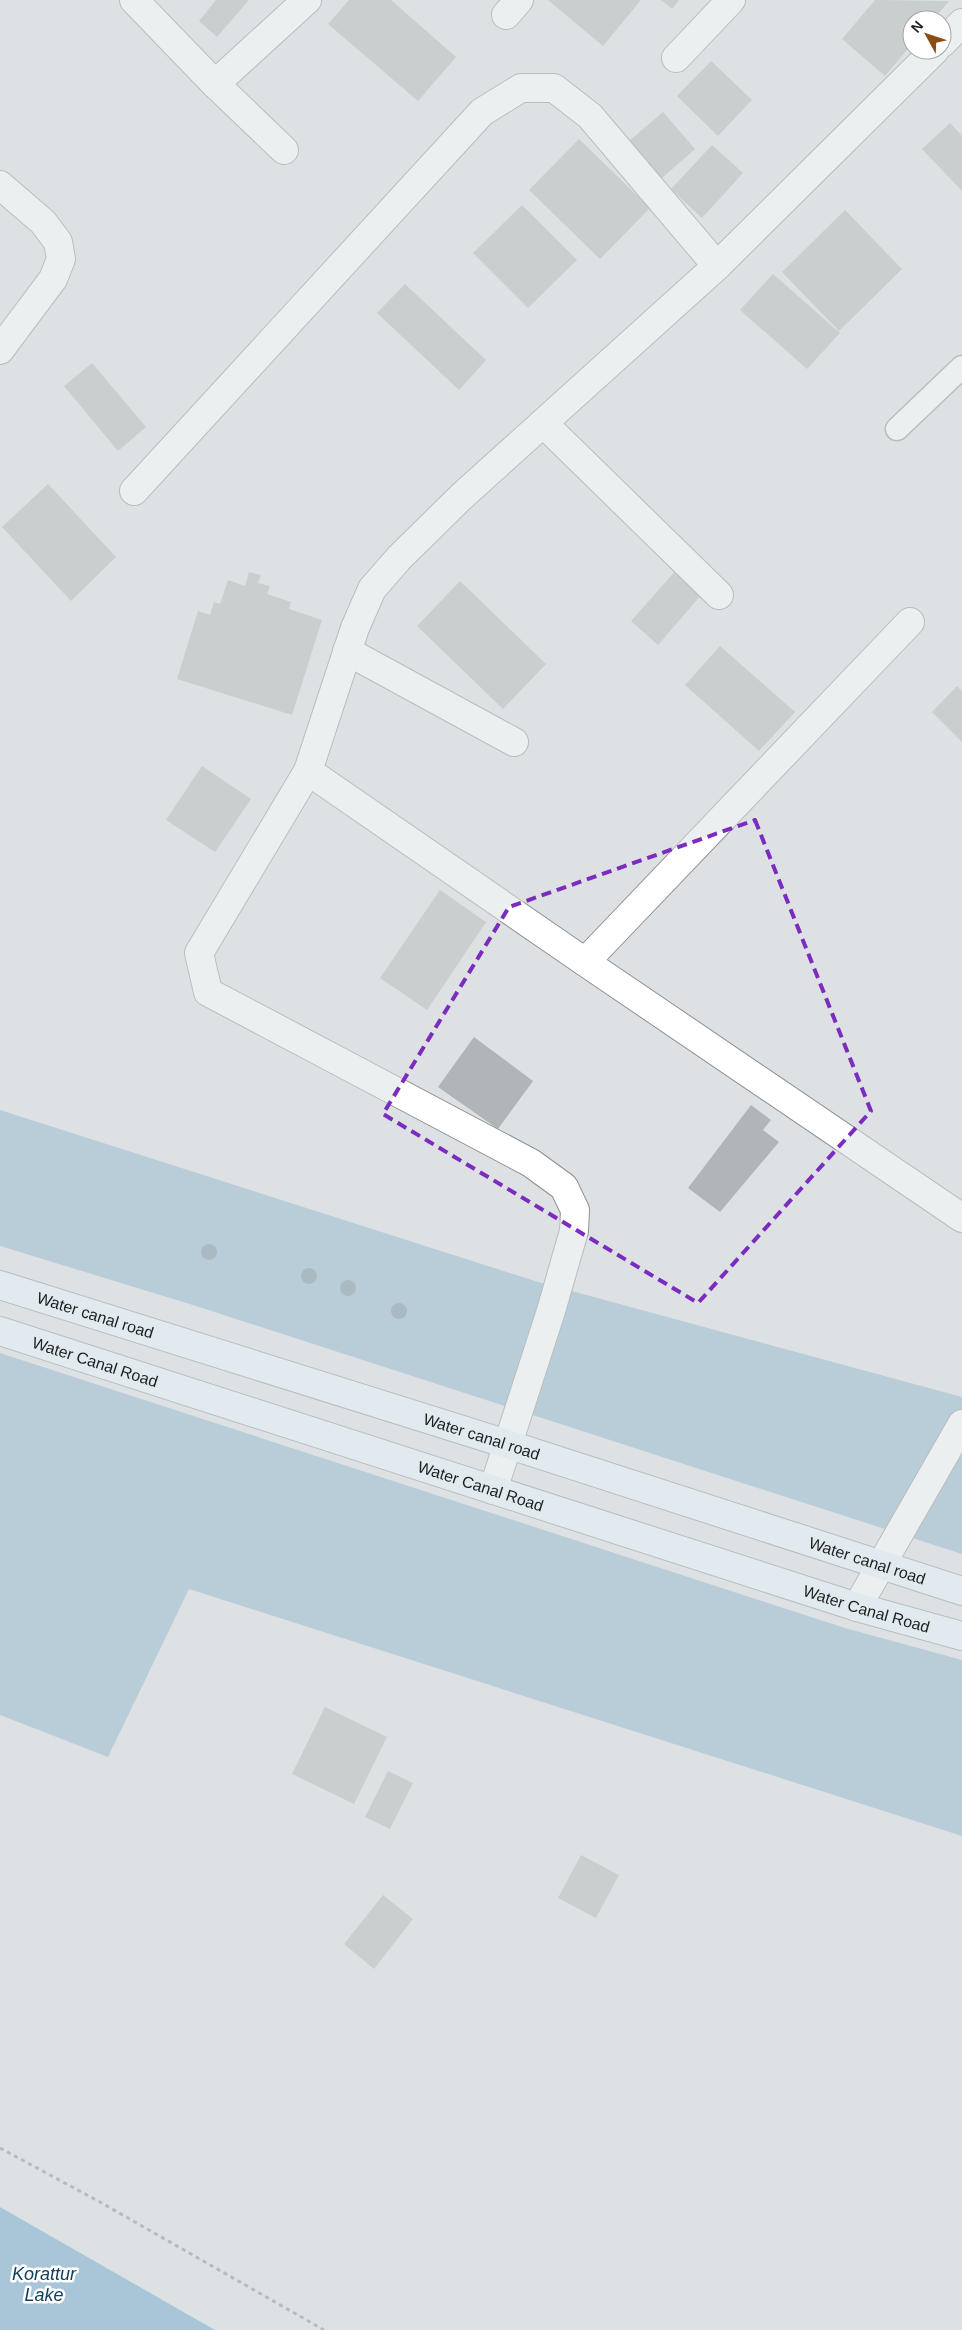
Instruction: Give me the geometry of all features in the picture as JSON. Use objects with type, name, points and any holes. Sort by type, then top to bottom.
[{"type":"main road","name":"Water canal road","points":[[0,1285],[507,1444],[962,1591]]},
{"type":"main road","name":"Water Canal Road","points":[[0,1331],[857,1607],[962,1636]]},
{"type":"street","points":[[134,0],[215,84],[284,150]]},
{"type":"street","points":[[215,84],[307,0]]},
{"type":"street","points":[[676,58],[731,0]]},
{"type":"street","points":[[952,33],[962,23]]},
{"type":"street","points":[[492,1490],[551,1311],[574,1231],[575,1210],[564,1187],[531,1163],[208,992],[199,953],[308,771],[347,651],[372,589],[399,558],[462,496],[717,266],[925,60]]},
{"type":"street","points":[[134,491],[482,112],[522,88],[554,88],[590,116],[717,266]]},
{"type":"street","points":[[0,186],[43,222],[58,242],[61,259],[53,279],[0,350]]},
{"type":"street","points":[[543,423],[719,595]]},
{"type":"street","points":[[585,962],[910,622]]},
{"type":"street","points":[[347,651],[514,742]]},
{"type":"street","points":[[308,771],[962,1218]]},
{"type":"street","points":[[857,1607],[962,1424]]},
{"type":"lane","points":[[896,430],[962,367]]},
{"type":"path","points":[[0,2148],[100,2202],[324,2330]]},
{"type":"highlighted area","points":[[755,820],[871,1111],[698,1303],[383,1114],[509,907]]},
{"type":"shaded area","points":[[0,1110],[535,1281],[962,1397],[962,1554],[196,1306],[0,1246]]},
{"type":"shaded area","points":[[0,1353],[845,1628],[962,1660],[962,1836],[189,1589],[108,1757],[0,1715]]},
{"type":"water","name":"Korattur Lake","points":[[0,2207],[215,2330],[0,2330]]},
{"type":"building","points":[[216,0],[249,0],[217,37],[199,21]]},
{"type":"building","points":[[349,0],[391,0],[456,57],[418,101],[328,24]]},
{"type":"building","points":[[548,0],[641,0],[603,46]]},
{"type":"building","points":[[661,0],[679,0],[672,9]]},
{"type":"building","points":[[875,0],[949,1],[941,10],[902,10],[902,56],[885,76],[842,39]]},
{"type":"building","points":[[711,61],[752,100],[718,136],[677,96]]},
{"type":"building","points":[[663,112],[695,149],[661,179],[629,141]]},
{"type":"building","points":[[950,123],[962,136],[962,191],[922,149]]},
{"type":"building","points":[[579,139],[650,208],[600,259],[529,190]]},
{"type":"building","points":[[712,145],[743,173],[702,218],[671,189]]},
{"type":"building","points":[[522,205],[577,260],[528,308],[473,253]]},
{"type":"building","points":[[845,210],[902,269],[839,331],[782,272]]},
{"type":"building","points":[[773,274],[840,333],[807,369],[740,310]]},
{"type":"building","points":[[405,284],[486,360],[459,390],[377,313]]},
{"type":"building","points":[[92,363],[146,427],[118,451],[64,386]]},
{"type":"building","points":[[48,484],[116,557],[71,601],[2,527]]},
{"type":"building","points":[[677,569],[703,593],[658,645],[631,621]]},
{"type":"building","points":[[249,572],[261,575],[258,583],[270,586],[267,594],[291,602],[289,609],[322,620],[292,715],[177,679],[198,611],[210,615],[214,602],[220,604],[228,580],[245,586]]},
{"type":"building","points":[[460,581],[546,664],[503,709],[417,626]]},
{"type":"building","points":[[720,646],[795,712],[759,751],[685,685]]},
{"type":"building","points":[[957,686],[962,691],[962,742],[932,712]]},
{"type":"building","points":[[202,766],[251,799],[215,852],[166,820]]},
{"type":"building","points":[[440,890],[486,922],[427,1010],[380,978]]},
{"type":"building","points":[[474,1037],[533,1081],[498,1129],[438,1087]]},
{"type":"building","points":[[751,1105],[771,1120],[763,1130],[779,1142],[720,1212],[688,1188]]},
{"type":"building","points":[[325,1707],[387,1737],[354,1804],[292,1774]]},
{"type":"building","points":[[388,1771],[413,1783],[390,1829],[365,1817]]},
{"type":"building","points":[[581,1855],[619,1875],[596,1918],[558,1898]]},
{"type":"building","points":[[383,1895],[413,1919],[374,1969],[344,1944]]}]
